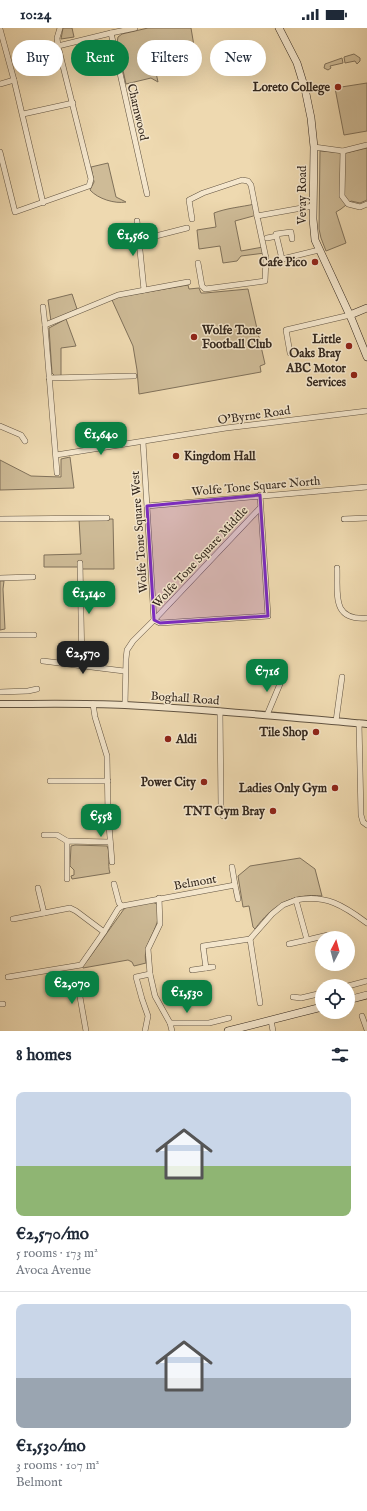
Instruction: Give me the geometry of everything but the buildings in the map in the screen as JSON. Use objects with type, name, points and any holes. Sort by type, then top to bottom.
[{"type":"main road","name":"Vevay Road","points":[[279,28],[297,63],[305,89],[311,118],[314,148],[313,229],[319,250],[350,315],[367,357]]},
{"type":"main road","points":[[350,315],[367,308]]},
{"type":"main road","points":[[355,999],[367,996]]},
{"type":"main road","points":[[228,1031],[315,1009]]},
{"type":"street","points":[[57,40],[60,28]]},
{"type":"street","points":[[63,45],[135,28]]},
{"type":"street","points":[[0,29],[23,114],[43,203]]},
{"type":"street","name":"Charnwood","points":[[111,34],[147,194]]},
{"type":"street","points":[[0,152],[15,212],[89,186],[91,179],[63,65]]},
{"type":"street","points":[[0,84],[14,80]]},
{"type":"street","points":[[23,114],[73,103]]},
{"type":"street","points":[[314,148],[343,151],[367,145]]},
{"type":"street","points":[[343,151],[342,196],[348,204],[360,207],[367,204]]},
{"type":"street","points":[[192,220],[189,200],[203,193],[242,180],[248,181],[251,186],[266,258],[265,281],[205,289],[202,286],[198,263]]},
{"type":"street","points":[[257,216],[313,206]]},
{"type":"street","points":[[137,221],[144,290]]},
{"type":"street","points":[[140,240],[187,228]]},
{"type":"street","points":[[267,238],[277,236],[276,234],[291,232],[292,239]]},
{"type":"street","points":[[277,236],[280,259],[319,250]]},
{"type":"street","points":[[45,325],[118,295],[188,282]]},
{"type":"street","points":[[43,307],[57,473]]},
{"type":"street","points":[[290,353],[286,330],[350,315]]},
{"type":"street","points":[[49,378],[134,376]]},
{"type":"street","name":"O'Byrne Road","points":[[56,455],[288,420],[367,411]]},
{"type":"street","points":[[0,426],[21,435],[25,441]]},
{"type":"street","name":"Wolfe Tone Square West","points":[[144,442],[154,620]]},
{"type":"street","name":"Wolfe Tone Square North","points":[[147,506],[260,495],[367,487]]},
{"type":"street","points":[[125,705],[124,672],[127,650],[140,633],[154,620],[160,623],[268,616],[260,495]]},
{"type":"street","name":"Wolfe Tone Square Middle","points":[[154,620],[260,508]]},
{"type":"street","points":[[0,519],[107,518]]},
{"type":"street","points":[[344,519],[367,518]]},
{"type":"street","points":[[80,563],[82,666]]},
{"type":"street","points":[[337,568],[341,610],[346,615],[356,619],[367,618]]},
{"type":"street","points":[[0,578],[33,577]]},
{"type":"street","points":[[0,635],[34,635]]},
{"type":"street","points":[[43,661],[124,672]]},
{"type":"street","points":[[267,714],[280,684],[280,673]]},
{"type":"street","points":[[336,721],[342,677]]},
{"type":"street","points":[[0,692],[28,691],[37,689]]},
{"type":"street","name":"Boghall Road","points":[[0,704],[125,705],[267,714],[367,724]]},
{"type":"street","points":[[93,704],[95,717],[107,756],[108,813],[112,862]]},
{"type":"street","points":[[220,711],[221,806],[223,816]]},
{"type":"street","points":[[358,724],[360,816],[363,822],[367,825]]},
{"type":"street","points":[[50,781],[108,782]]},
{"type":"street","points":[[44,835],[57,835],[67,841],[110,842]]},
{"type":"street","points":[[67,841],[67,879]]},
{"type":"street","name":"Belmont","points":[[232,867],[238,899]]},
{"type":"street","points":[[8,977],[81,965],[118,909],[122,906],[119,903],[114,884]]},
{"type":"street","name":"Belmont","points":[[122,906],[235,885]]},
{"type":"street","points":[[38,888],[44,913]]},
{"type":"street","name":"Belmont","points":[[159,898],[160,924],[148,950],[150,974],[155,996],[170,1023],[172,1031]]},
{"type":"street","points":[[206,968],[203,946],[250,939],[272,914],[283,905],[296,900],[317,898],[332,901],[344,906],[367,923]]},
{"type":"street","points":[[296,900],[307,940]]},
{"type":"street","points":[[13,919],[70,908],[104,932]]},
{"type":"street","points":[[289,944],[315,938]]},
{"type":"street","points":[[250,939],[260,1002]]},
{"type":"street","points":[[192,970],[213,967]]},
{"type":"street","points":[[134,970],[148,1016],[145,1031]]},
{"type":"street","points":[[136,977],[150,974]]},
{"type":"street","points":[[57,982],[77,980],[86,1031]]},
{"type":"street","points":[[355,984],[367,981]]},
{"type":"street","points":[[293,997],[301,998],[315,995]]},
{"type":"street","points":[[362,1016],[367,1030]]},
{"type":"street","points":[[170,1023],[209,1023],[229,1018]]},
{"type":"street","points":[[270,1020],[273,1031]]},
{"type":"highlighted area","points":[[260,495],[268,616],[160,623],[154,620],[147,506]]},
{"type":"shaded area","points":[[63,28],[72,28],[74,37],[61,39]]},
{"type":"shaded area","points":[[148,28],[191,28],[193,40],[137,40],[137,76],[157,76],[158,82],[151,78],[126,84],[124,76],[129,76],[129,40],[118,40],[118,37],[122,34]]},
{"type":"shaded area","points":[[354,54],[360,58],[360,61],[357,64],[355,61],[345,63],[344,57]]},
{"type":"shaded area","points":[[342,58],[343,63],[330,66],[331,68],[328,70],[324,68],[325,64]]},
{"type":"shaded area","points":[[367,83],[367,131],[344,135],[335,88]]},
{"type":"shaded area","points":[[367,148],[367,200],[360,203],[351,201],[336,212],[346,243],[326,251],[319,229],[320,151],[346,153]]},
{"type":"shaded area","points":[[108,163],[116,197],[126,202],[107,200],[97,196],[90,190],[94,182],[91,167]]},
{"type":"shaded area","points":[[255,204],[257,215],[235,221],[241,251],[263,247],[265,253],[241,256],[237,261],[223,263],[220,246],[199,249],[197,230],[216,227],[214,213]]},
{"type":"shaded area","name":"Wolfe Tone Football Club","points":[[188,285],[189,289],[199,288],[201,293],[248,289],[265,364],[260,366],[261,372],[139,394],[133,346],[112,300],[118,297]]},
{"type":"shaded area","points":[[72,294],[77,309],[51,321],[48,300]]},
{"type":"shaded area","points":[[66,319],[76,346],[61,348],[61,376],[55,376],[52,373],[49,328]]},
{"type":"shaded area","points":[[70,457],[74,488],[0,490],[0,460],[31,476],[61,477],[61,459]]},
{"type":"shaded area","points":[[79,519],[113,519],[114,569],[44,567],[44,555],[81,554]]},
{"type":"shaded area","points":[[0,581],[4,581],[5,629],[0,630]]},
{"type":"shaded area","points":[[71,846],[107,846],[109,852],[110,873],[72,879],[71,876],[74,875],[74,870],[70,866]]},
{"type":"shaded area","points":[[300,858],[315,869],[322,896],[302,897],[284,902],[269,913],[255,929],[253,927],[249,906],[243,907],[238,876],[250,866]]},
{"type":"shaded area","points":[[152,902],[157,904],[159,912],[156,926],[149,941],[145,955],[146,963],[134,966],[132,962],[128,960],[83,968],[82,964],[87,961],[124,909],[128,906]]},
{"type":"place","name":"Loreto College","points":[[338,87]]},
{"type":"place","name":"Cafe Pico","points":[[315,262]]},
{"type":"place","name":"Wolfe Tone Football Club","points":[[194,337]]},
{"type":"place","name":"Little Oaks Bray","points":[[349,346]]},
{"type":"place","name":"ABC Motor Services","points":[[354,375]]},
{"type":"place","name":"Kingdom Hall","points":[[176,456]]},
{"type":"place","name":"Tile Shop","points":[[316,732]]},
{"type":"place","name":"Aldi","points":[[168,739]]},
{"type":"place","name":"Power City","points":[[204,782]]},
{"type":"place","name":"Ladies Only Gym","points":[[335,788]]},
{"type":"place","name":"TNT Gym Bray","points":[[273,811]]}]
